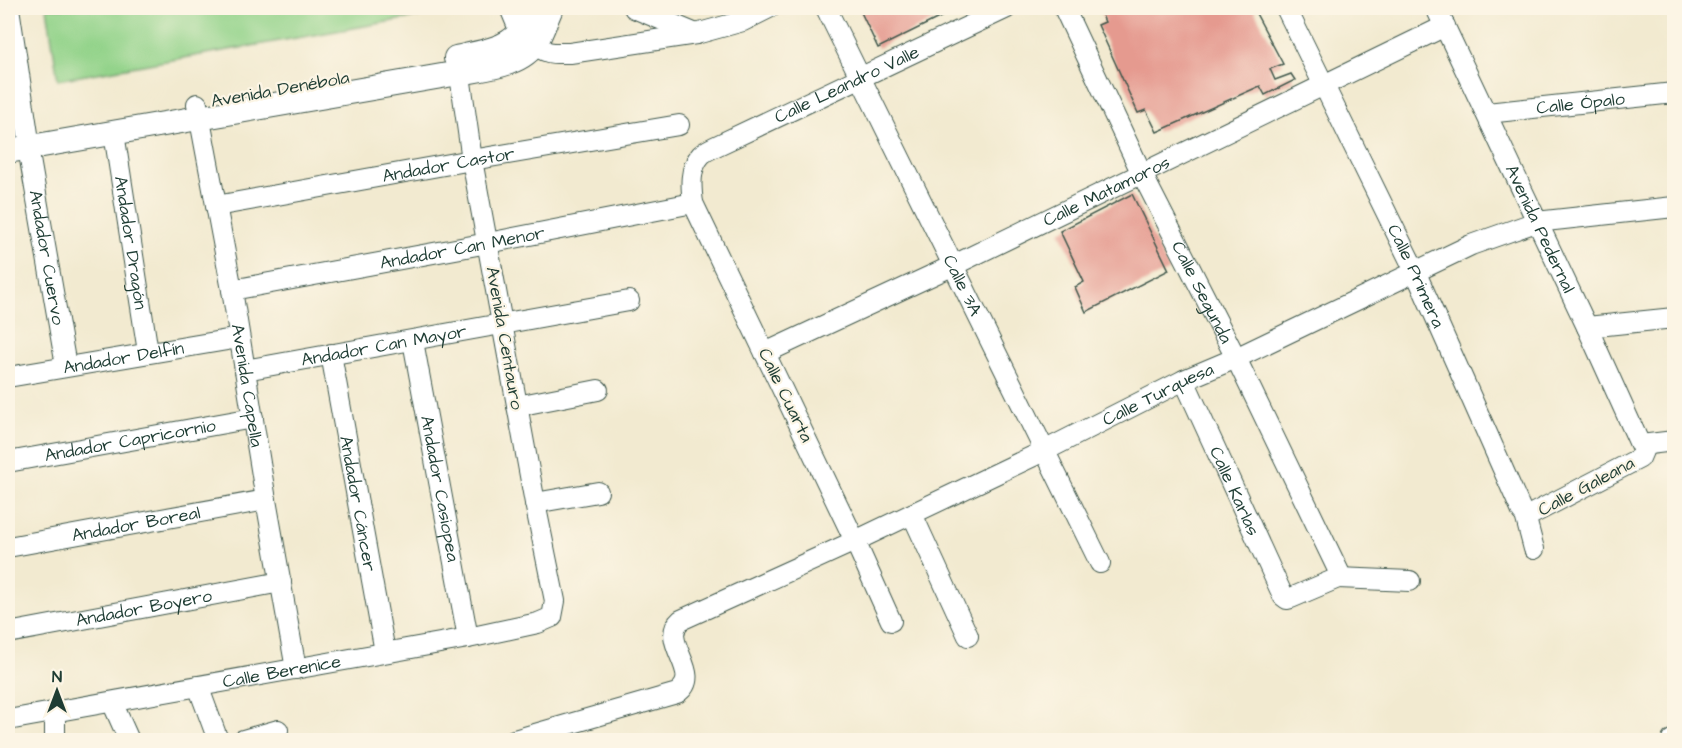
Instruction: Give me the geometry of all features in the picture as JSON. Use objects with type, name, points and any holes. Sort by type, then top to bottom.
[{"type":"main road","points":[[527,38],[531,8]]},
{"type":"main road","points":[[527,38],[550,8]]},
{"type":"main road","name":"Avenida Denébola","points":[[18,143],[458,65],[510,42],[527,38]]},
{"type":"main road","name":"Avenida Denébola","points":[[18,143],[114,133],[199,111]]},
{"type":"street","name":"Andador Cuervo","points":[[9,8],[18,143],[66,366]]},
{"type":"street","points":[[510,8],[527,38],[542,51],[554,53],[570,53],[696,34],[743,21],[769,8]]},
{"type":"street","points":[[634,8],[696,34]]},
{"type":"street","name":"Calle 3A","points":[[826,8],[1100,563]]},
{"type":"street","name":"Calle Leandro Valle","points":[[694,168],[701,155],[714,147],[1007,8]]},
{"type":"street","name":"Calle Segunda","points":[[1064,8],[1142,174],[1236,358],[1339,572],[1338,578]]},
{"type":"street","name":"Calle Primera","points":[[1286,8],[1415,271],[1525,515],[1534,549]]},
{"type":"street","name":"Calle Matamoros","points":[[765,353],[954,265],[1324,86],[1442,13]]},
{"type":"street","name":"Avenida Pedernal","points":[[1442,13],[1536,222],[1642,448]]},
{"type":"street","name":"Avenida Centauro","points":[[458,65],[472,160],[555,601],[552,617]]},
{"type":"street","name":"Calle Ópalo","points":[[1487,113],[1674,93]]},
{"type":"street","name":"Avenida Capella","points":[[199,111],[232,290],[296,669]]},
{"type":"street","name":"Andador Castor","points":[[216,206],[679,125]]},
{"type":"street","name":"Andador Dragón","points":[[114,133],[148,352]]},
{"type":"street","name":"Calle Cuarta","points":[[694,168],[690,184],[693,203],[891,621]]},
{"type":"street","name":"Andador Can Menor","points":[[232,290],[693,203]]},
{"type":"street","name":"Calle Turquesa","points":[[514,741],[669,697],[684,689],[687,684],[687,674],[675,641],[674,628],[681,620],[912,514],[1044,451],[1184,380],[1236,358],[1471,245],[1536,222],[1674,207]]},
{"type":"street","name":"Andador Can Mayor","points":[[245,370],[629,301]]},
{"type":"street","points":[[1587,327],[1674,318]]},
{"type":"street","name":"Andador Delfín","points":[[8,377],[239,338]]},
{"type":"street","name":"Andador Casiopea","points":[[413,340],[468,638]]},
{"type":"street","name":"Andador Cáncer","points":[[331,354],[385,652]]},
{"type":"street","name":"Calle Karlas","points":[[1184,380],[1283,596],[1287,599],[1291,598],[1338,578]]},
{"type":"street","points":[[517,406],[598,390]]},
{"type":"street","name":"Andador Capricornio","points":[[8,462],[253,418]]},
{"type":"street","name":"Calle Galeana","points":[[1525,515],[1530,515],[1640,459],[1642,448],[1674,441]]},
{"type":"street","points":[[535,503],[598,492]]},
{"type":"street","name":"Andador Boreal","points":[[8,547],[266,500]]},
{"type":"street","points":[[912,514],[968,636]]},
{"type":"street","points":[[1338,578],[1410,581]]},
{"type":"street","name":"Andador Boyero","points":[[8,633],[280,582]]},
{"type":"street","name":"Calle Berenice","points":[[8,720],[468,638],[538,623],[552,617]]},
{"type":"street","points":[[198,686],[218,741]]},
{"type":"street","points":[[112,702],[129,741]]},
{"type":"street","points":[[55,741],[56,712]]},
{"type":"street","points":[[243,741],[278,730]]},
{"type":"green space","points":[[47,8],[461,8],[461,9],[58,80]]},
{"type":"building","points":[[859,8],[959,8],[878,48]]},
{"type":"building","points":[[1099,8],[1253,8],[1283,64],[1270,69],[1275,80],[1291,74],[1295,80],[1265,95],[1260,86],[1157,132],[1146,110],[1138,113],[1098,25],[1105,22]]},
{"type":"building","points":[[1132,194],[1169,270],[1086,312],[1075,287],[1084,282],[1060,231]]}]
